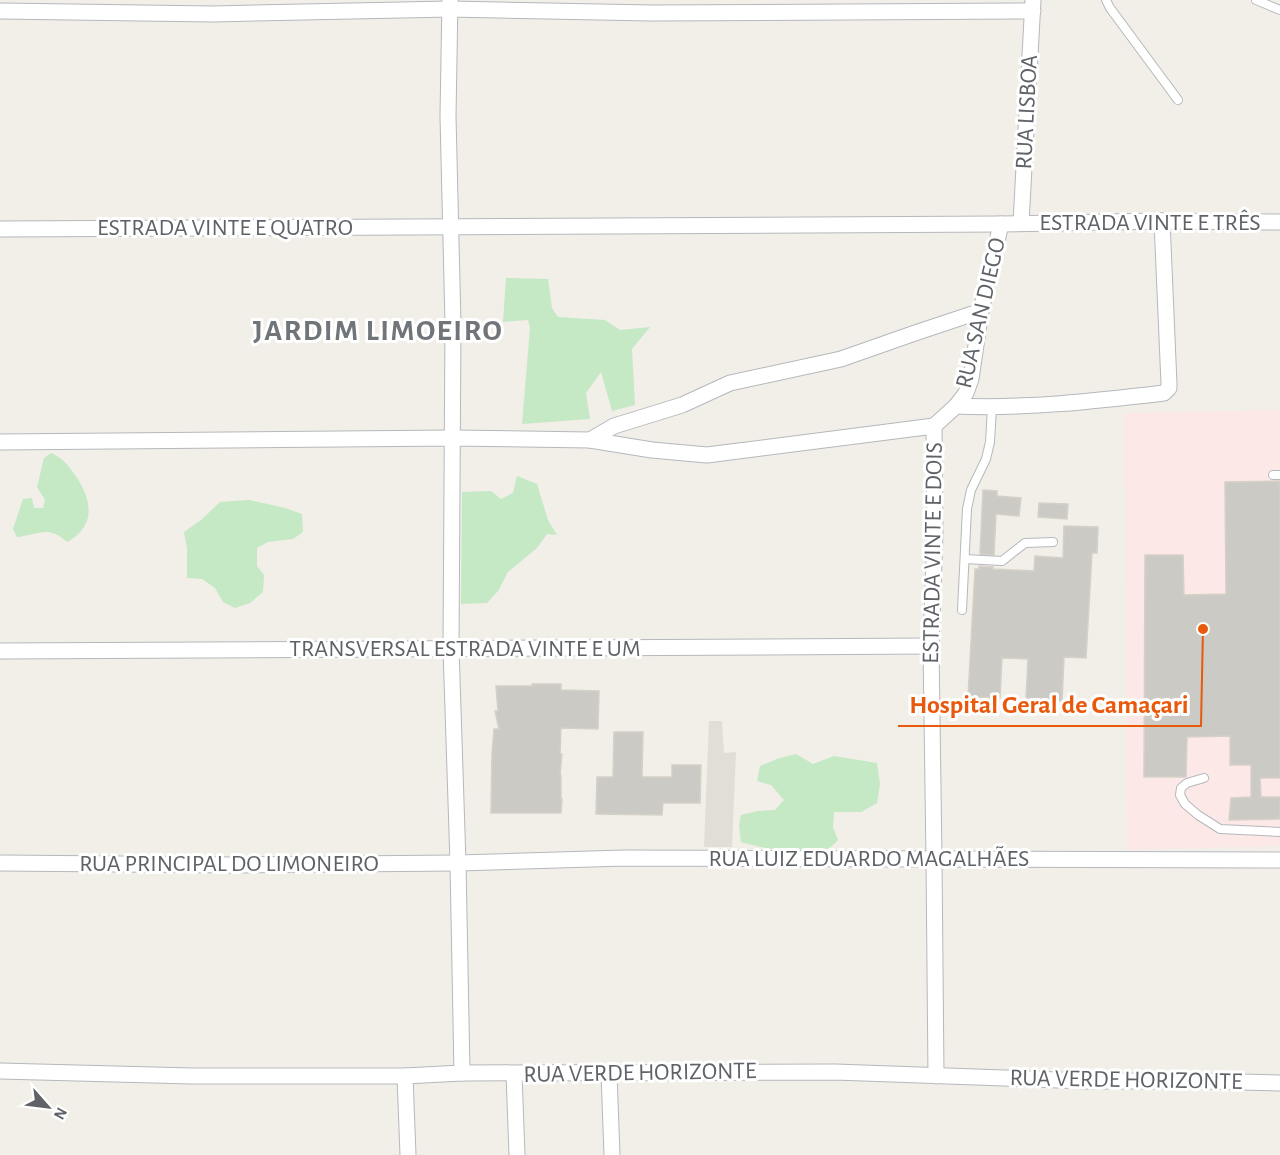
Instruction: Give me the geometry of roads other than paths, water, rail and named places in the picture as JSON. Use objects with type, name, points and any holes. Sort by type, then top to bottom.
[{"type":"street","points":[[450,5],[448,116],[453,324],[451,648],[462,1073]]},
{"type":"street","points":[[0,12],[212,14],[450,5],[651,13],[1033,6]]},
{"type":"street","name":"RUA LISBOA","points":[[1021,223],[1033,6]]},
{"type":"street","points":[[956,406],[992,407],[1104,400],[1164,393],[1169,384],[1162,221]]},
{"type":"street","name":"ESTRADA VINTE E TRÊS","points":[[1001,224],[1162,221],[1280,222]]},
{"type":"street","name":"ESTRADA VINTE E QUATRO","points":[[0,229],[1001,224]]},
{"type":"street","name":"RUA SAN DIEGO","points":[[934,426],[956,406],[966,393],[1001,224]]},
{"type":"street","points":[[590,440],[614,426],[682,405],[730,383],[841,359],[981,312]]},
{"type":"street","points":[[0,442],[453,438],[590,440],[652,450],[706,455],[934,426]]},
{"type":"street","name":"ESTRADA VINTE E DOIS","points":[[934,426],[935,533],[931,646],[936,1076]]},
{"type":"street","name":"TRANSVERSAL ESTRADA VINTE E UM","points":[[0,651],[931,646]]},
{"type":"street","name":"RUA LUIZ EDUARDO MAGALHÃES","points":[[458,863],[624,858],[1280,860]]},
{"type":"street","name":"RUA PRINCIPAL DO LIMONEIRO","points":[[0,863],[235,865],[458,863]]},
{"type":"street","name":"RUA VERDE HORIZONTE","points":[[0,1071],[192,1076],[834,1072],[1087,1081],[1280,1083]]},
{"type":"street","points":[[609,1073],[612,1155]]},
{"type":"street","points":[[514,1074],[517,1155]]},
{"type":"street","points":[[405,1076],[408,1155]]},
{"type":"lane","points":[[1106,0],[1178,100]]},
{"type":"lane","points":[[1256,0],[1280,10]]},
{"type":"lane","points":[[962,610],[967,509],[971,490],[986,459],[990,442],[992,407]]},
{"type":"lane","points":[[965,559],[1002,561],[1025,543],[1053,542]]},
{"type":"lane","points":[[1204,778],[1187,783],[1181,788],[1180,795],[1185,804],[1198,815],[1220,829],[1280,832]]},
{"type":"place","name":"Hospital Geral de Camaçari","points":[[1203,629]]},
{"type":"district","name":"JARDIM LIMOEIRO","points":[[378,331]]}]
